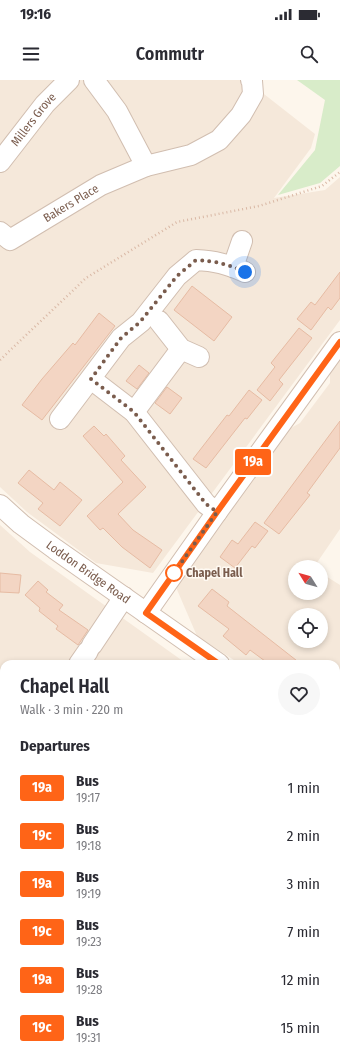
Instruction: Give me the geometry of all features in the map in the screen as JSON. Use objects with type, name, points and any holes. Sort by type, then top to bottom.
[{"type":"street","name":"Millers Grove","points":[[0,162],[45,104],[69,80]]},
{"type":"street","points":[[94,80],[117,111],[146,166]]},
{"type":"street","name":"Bakers Place","points":[[0,232],[10,240],[101,185],[146,166],[191,155],[219,140],[241,115],[253,94],[251,80]]},
{"type":"street","points":[[60,419],[121,338],[140,322],[177,276],[196,260],[226,264],[239,269],[242,241]]},
{"type":"street","points":[[159,321],[181,350],[199,357]]},
{"type":"street","points":[[146,613],[340,342]]},
{"type":"street","points":[[134,412],[181,350]]},
{"type":"street","points":[[91,379],[134,412],[206,504],[217,512]]},
{"type":"street","name":"Loddon Bridge Road","points":[[0,504],[27,528],[213,660]]},
{"type":"street","points":[[86,653],[124,597]]},
{"type":"path","points":[[0,360],[86,278],[177,222],[259,206],[322,186],[340,172]]},
{"type":"shaded area","points":[[0,80],[246,80],[315,134],[311,148],[274,198],[325,190],[340,177],[340,320],[153,573],[96,563],[27,512],[0,487]]},
{"type":"shaded area","points":[[340,359],[340,529],[319,560],[288,560],[288,600],[328,600],[328,577],[340,585],[340,660],[234,660],[197,636],[175,585],[291,428],[300,423],[330,383],[330,373]]},
{"type":"shaded area","points":[[0,525],[30,552],[181,660],[0,660]]},
{"type":"green space","points":[[297,80],[340,80],[340,166],[320,183],[278,195],[315,150],[325,100]]},
{"type":"building","points":[[340,272],[340,298],[331,310],[328,307],[311,330],[297,319],[311,302],[315,305]]},
{"type":"building","points":[[192,286],[232,317],[214,341],[174,310]]},
{"type":"building","points":[[99,313],[115,326],[42,420],[22,405],[73,343],[75,345]]},
{"type":"building","points":[[299,328],[312,338],[279,380],[283,384],[270,401],[257,390],[275,367],[271,363]]},
{"type":"building","points":[[139,365],[149,373],[137,389],[126,381]]},
{"type":"building","points":[[167,387],[182,398],[170,414],[155,403]]},
{"type":"building","points":[[249,390],[262,400],[247,419],[245,418],[206,468],[193,459],[227,415],[229,416]]},
{"type":"building","points":[[340,421],[340,448],[307,493],[310,495],[279,534],[264,523]]},
{"type":"building","points":[[94,426],[104,436],[106,434],[125,456],[121,460],[146,487],[118,514],[133,530],[162,550],[150,568],[122,547],[103,528],[100,530],[87,516],[123,482],[83,436]]},
{"type":"building","points":[[29,470],[54,490],[60,482],[82,500],[60,526],[38,509],[43,503],[18,483]]},
{"type":"building","points":[[255,522],[268,531],[255,548],[252,546],[235,568],[220,557],[232,540],[238,544]]},
{"type":"building","points":[[0,573],[21,575],[19,593],[0,592]]},
{"type":"building","points":[[38,581],[48,590],[46,592],[63,605],[59,610],[88,630],[78,645],[56,629],[58,626],[39,611],[40,608],[25,595]]},
{"type":"building","points":[[212,589],[229,602],[227,606],[296,660],[264,660],[250,650],[246,655],[223,636],[229,629],[198,606]]},
{"type":"bus line","name":"19a","points":[[214,660],[146,613],[340,342]]},
{"type":"place","name":"Chapel Hall","points":[[174,573]]},
{"type":"route","points":[[174,573],[217,512],[206,504],[134,412],[91,379],[121,338],[140,322],[177,276],[196,260],[226,264],[245,272]]}]
